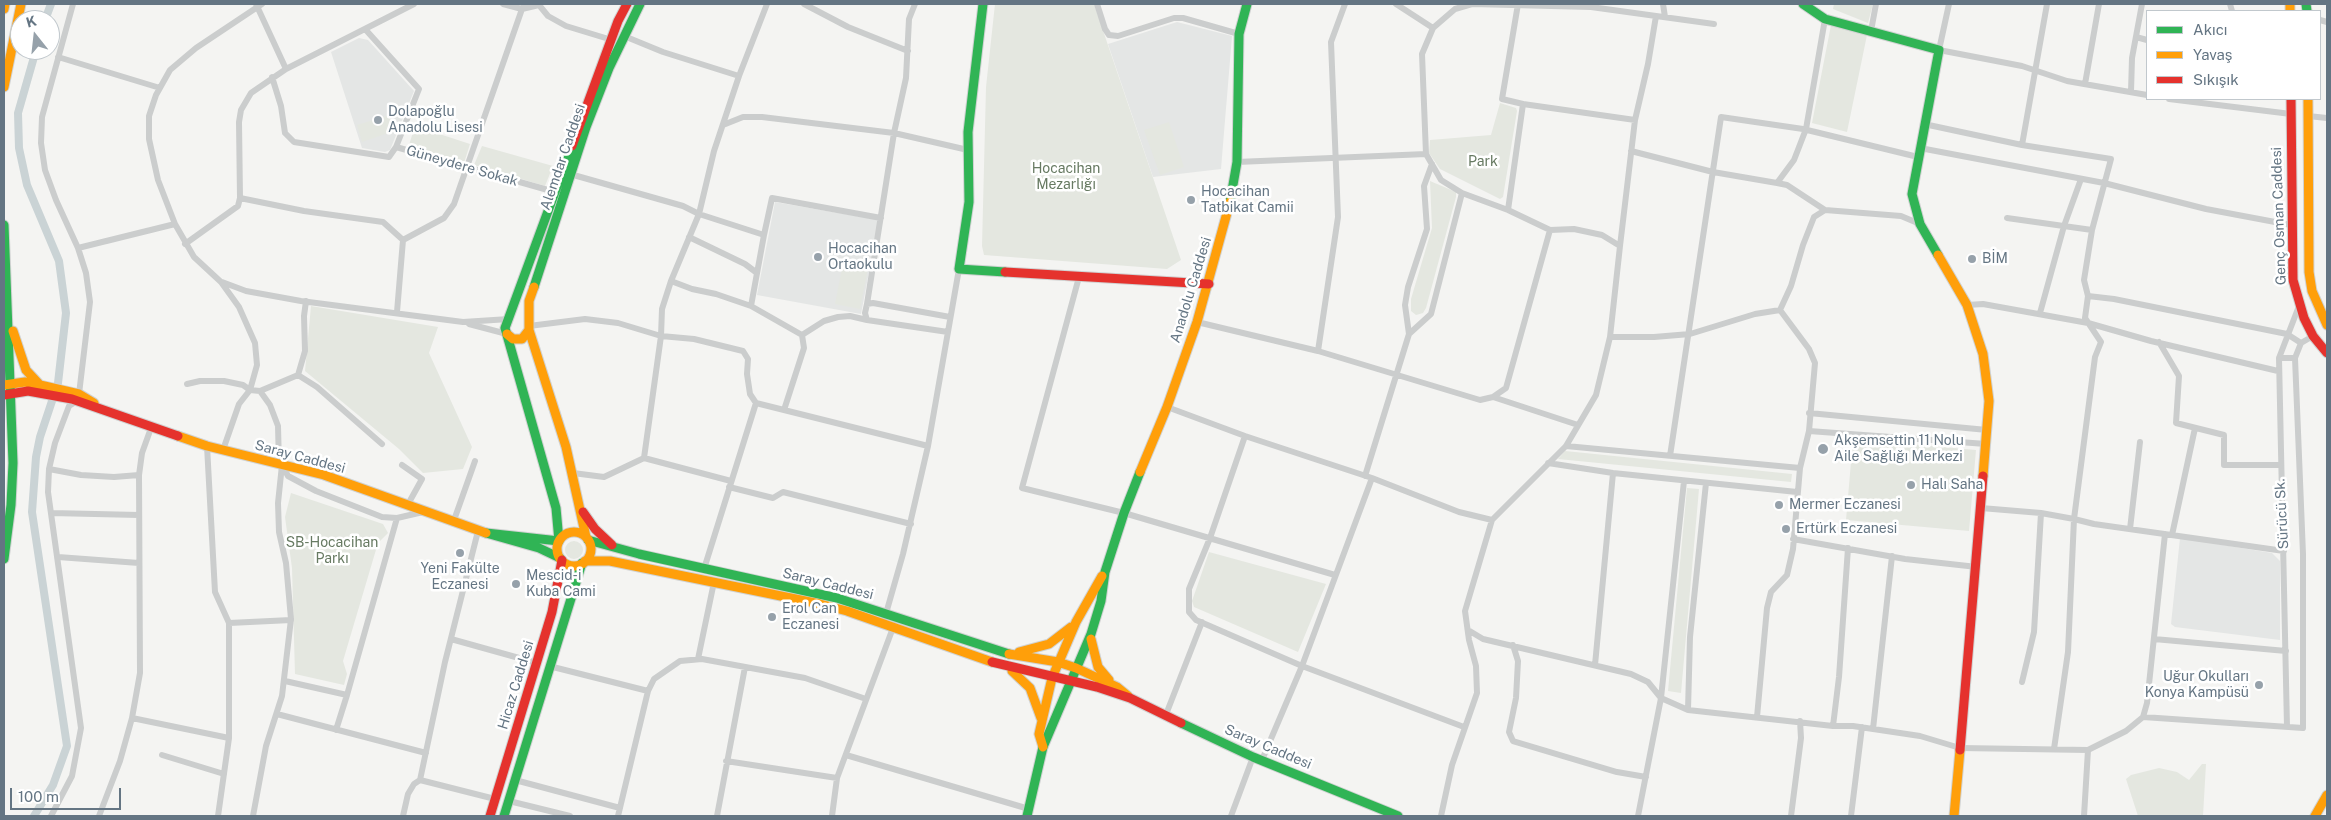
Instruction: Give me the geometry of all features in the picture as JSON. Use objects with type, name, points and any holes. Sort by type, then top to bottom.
[{"type":"main road","points":[[4,9],[5,4]]},
{"type":"main road","points":[[4,87],[21,4]]},
{"type":"main road","name":"Alemdar Caddesi","points":[[509,319],[627,4]]},
{"type":"main road","name":"Alemdar Caddesi","points":[[587,539],[573,473],[556,410],[529,327],[531,292],[570,174],[609,68],[640,4]]},
{"type":"main road","points":[[983,4],[968,132],[969,202],[959,269],[1208,284]]},
{"type":"main road","name":"Anadolu Caddesi","points":[[1043,747],[1091,634],[1101,600],[1105,572],[1124,513],[1167,407],[1197,322],[1228,217],[1237,162],[1239,34],[1247,4]]},
{"type":"main road","points":[[1803,4],[1825,19],[1939,50],[1912,194],[1920,224],[1967,305],[1983,354],[1990,401],[1954,816]]},
{"type":"main road","name":"Genç Osman Caddesi","points":[[2291,100],[2292,273],[2300,306],[2313,336],[2327,353]]},
{"type":"main road","name":"Genç Osman Caddesi","points":[[2308,100],[2308,272],[2312,291],[2327,325]]},
{"type":"main road","points":[[4,225],[8,313],[7,394],[13,480],[4,558]]},
{"type":"main road","points":[[8,313],[25,368],[42,388]]},
{"type":"main road","points":[[507,334],[518,340],[525,337],[529,327],[520,316],[509,319],[505,325],[512,361],[556,508],[559,541],[557,549],[561,559],[569,565],[584,562],[590,549],[587,539],[572,532],[559,541]]},
{"type":"main road","points":[[7,384],[25,382],[42,388]]},
{"type":"main road","points":[[7,394],[42,388]]},
{"type":"main road","name":"Saray Caddesi","points":[[42,388],[75,397],[151,428],[207,446],[324,475],[453,523],[538,548],[561,559]]},
{"type":"main road","points":[[580,508],[595,529],[616,548]]},
{"type":"main road","name":"Saray Caddesi","points":[[482,532],[559,541]]},
{"type":"main road","name":"Saray Caddesi","points":[[587,539],[616,548],[704,569],[837,598],[1004,653],[1058,662],[1117,687],[1130,698]]},
{"type":"main road","name":"Hicaz Caddesi","points":[[490,816],[552,612],[561,559]]},
{"type":"main road","name":"Saray Caddesi","points":[[584,562],[619,563],[820,604],[893,627],[1005,667],[1084,683],[1130,698],[1165,717],[1258,758],[1398,816]]},
{"type":"main road","name":"Hicaz Caddesi","points":[[504,816],[549,666],[584,562]]},
{"type":"main road","name":"Anadolu Caddesi","points":[[1042,718],[1058,662],[1076,622],[1105,572]]},
{"type":"main road","points":[[1004,653],[1026,651],[1049,644],[1067,632],[1076,622]]},
{"type":"main road","points":[[1091,634],[1092,653],[1098,667],[1117,687]]},
{"type":"main road","points":[[1005,667],[1024,680],[1030,688],[1042,718],[1040,734],[1043,747],[1028,812]]},
{"type":"main road","points":[[2315,816],[2327,795]]},
{"type":"street","points":[[60,50],[73,4]]},
{"type":"street","points":[[186,244],[238,206],[240,198],[238,143],[241,110],[251,93],[286,69],[413,4]]},
{"type":"street","points":[[503,4],[523,6],[540,4],[548,16],[566,26],[612,40]]},
{"type":"street","points":[[644,458],[661,336],[662,309],[671,281],[698,214],[739,76],[768,4]]},
{"type":"street","points":[[804,4],[848,27],[908,51]]},
{"type":"street","points":[[867,320],[865,313],[894,133],[906,78],[910,19],[915,4]]},
{"type":"street","points":[[1096,4],[1105,29],[1109,34],[1118,36],[1174,18],[1182,18],[1239,34]]},
{"type":"street","points":[[1318,351],[1338,217],[1331,42],[1345,4]]},
{"type":"street","points":[[1396,4],[1433,28]]},
{"type":"street","points":[[1620,246],[1602,235],[1574,229],[1550,230],[1508,210],[1462,194],[1441,180],[1426,154],[1422,54],[1433,28],[1455,9],[1472,4],[1591,7],[1714,24]]},
{"type":"street","points":[[1629,4],[1629,12]]},
{"type":"street","points":[[1663,4],[1665,17]]},
{"type":"street","points":[[1871,31],[1876,4]]},
{"type":"street","points":[[1949,4],[1939,50],[2022,66],[2085,84],[2146,95]]},
{"type":"street","points":[[2022,145],[2047,4]]},
{"type":"street","points":[[2085,84],[2099,4]]},
{"type":"street","points":[[2131,92],[2132,58],[2142,4]]},
{"type":"street","points":[[223,450],[239,404],[250,390],[257,364],[255,343],[239,307],[221,282],[194,257],[175,224],[158,180],[149,139],[149,116],[160,88],[170,70],[196,48],[258,5],[286,69]]},
{"type":"street","points":[[1517,5],[1502,99],[1523,104],[1635,120]]},
{"type":"street","points":[[403,240],[444,218],[454,204],[523,6]]},
{"type":"street","points":[[1441,816],[1452,766],[1477,693],[1476,666],[1466,611],[1492,520],[1566,446],[1596,395],[1610,337],[1635,120],[1648,64],[1656,16]]},
{"type":"street","points":[[1777,183],[1794,160],[1806,129],[1825,19]]},
{"type":"street","points":[[365,29],[419,89],[396,147]]},
{"type":"street","points":[[624,36],[663,52],[739,76]]},
{"type":"street","points":[[2136,37],[2146,40]]},
{"type":"street","points":[[60,58],[160,88]]},
{"type":"street","points":[[51,816],[72,776],[81,728],[48,492],[49,469],[55,443],[68,406],[75,397],[90,302],[86,273],[78,248],[56,200],[45,170],[41,143],[42,117],[57,60]]},
{"type":"street","name":"Güneydere Sokak","points":[[272,77],[281,106],[285,133],[294,142],[390,157],[396,147],[555,192]]},
{"type":"street","points":[[2177,100],[2291,114]]},
{"type":"street","points":[[1508,210],[1523,104]]},
{"type":"street","points":[[2308,116],[2327,118]]},
{"type":"street","points":[[723,126],[743,117],[762,117],[894,133],[968,150]]},
{"type":"street","points":[[1670,456],[1690,334],[1721,117],[1806,129],[1919,152],[2104,183],[2206,209],[2291,225]]},
{"type":"street","points":[[1924,124],[2022,145],[2111,159],[2092,230],[2084,280],[2088,296],[2085,318],[2101,342],[2095,357],[2074,519],[2068,652],[2054,749]]},
{"type":"street","points":[[1631,151],[1713,172],[1787,184],[1825,210],[1901,216],[1920,224]]},
{"type":"street","points":[[1237,162],[1426,154]]},
{"type":"street","points":[[1231,816],[1302,666],[1368,477],[1394,376],[1409,334],[1405,305],[1408,287],[1427,229],[1424,186],[1432,164]]},
{"type":"street","points":[[570,174],[658,198],[698,214],[764,235]]},
{"type":"street","points":[[2040,313],[2064,226],[2081,179]]},
{"type":"street","points":[[1409,334],[1431,314],[1462,194]]},
{"type":"street","points":[[240,198],[304,211],[383,222],[403,240]]},
{"type":"street","points":[[751,306],[772,198],[881,218]]},
{"type":"street","points":[[1780,310],[1791,286],[1803,245],[1814,217],[1825,210]]},
{"type":"street","points":[[2007,218],[2092,230]]},
{"type":"street","points":[[78,248],[175,224]]},
{"type":"street","points":[[1197,322],[1318,351],[1394,376],[1480,400],[1493,397],[1506,388],[1550,230]]},
{"type":"street","points":[[689,237],[745,264],[757,273]]},
{"type":"street","points":[[397,312],[403,240]]},
{"type":"street","points":[[883,624],[911,524],[928,446],[959,269]]},
{"type":"street","points":[[1079,277],[1022,488],[1124,513],[1335,576]]},
{"type":"street","points":[[671,281],[751,306],[802,335]]},
{"type":"street","points":[[221,282],[246,291],[463,322],[507,334]]},
{"type":"street","points":[[2088,296],[2114,299],[2288,334],[2301,343],[2313,336]]},
{"type":"street","points":[[298,375],[305,351],[304,316],[306,301]]},
{"type":"street","points":[[867,304],[873,302],[950,317]]},
{"type":"street","points":[[1967,305],[1984,304],[2088,323],[2278,371]]},
{"type":"street","name":"Sürücü Sk.","points":[[2300,306],[2279,358],[2278,371],[2287,727],[2303,728],[2303,554],[2294,358],[2301,343]]},
{"type":"street","points":[[1610,337],[1654,337],[1690,334],[1755,314],[1780,310]]},
{"type":"street","points":[[1756,717],[1767,608],[1771,592],[1788,575],[1800,468],[1809,431],[1815,363],[1809,350],[1780,310]]},
{"type":"street","points":[[802,335],[824,321],[850,316],[948,332]]},
{"type":"street","points":[[463,322],[509,319]]},
{"type":"street","points":[[529,327],[585,319],[618,323],[661,336],[694,339],[743,351],[748,359],[747,374],[750,394],[756,403],[928,446]]},
{"type":"street","points":[[784,410],[804,348],[802,335]]},
{"type":"street","points":[[2159,342],[2179,376],[2176,423],[2224,435],[2224,465],[2280,465]]},
{"type":"street","points":[[2279,358],[2294,358]]},
{"type":"street","points":[[187,384],[200,381],[224,381],[243,385],[250,390],[260,391],[298,375]]},
{"type":"street","points":[[298,375],[317,387],[382,444]]},
{"type":"street","points":[[252,816],[266,746],[285,681],[290,620],[286,563],[279,532],[278,503],[281,465],[278,426],[270,405],[260,391]]},
{"type":"street","points":[[1493,397],[1578,425]]},
{"type":"street","points":[[704,569],[756,403]]},
{"type":"street","points":[[1167,407],[1245,436],[1368,477],[1459,512],[1492,520]]},
{"type":"street","points":[[1810,413],[1987,430]]},
{"type":"street","points":[[99,816],[120,761],[132,718],[140,673],[139,475],[142,452],[151,428]]},
{"type":"street","points":[[1468,630],[1483,639],[1631,674],[1648,682],[1662,698],[1688,710],[1833,726],[1862,727],[1920,736],[1960,748],[2088,750],[2120,734],[2143,717],[2147,703],[2169,535],[2195,428]]},
{"type":"street","points":[[1809,431],[1986,444]]},
{"type":"street","points":[[1245,436],[1210,538],[1189,589],[1188,612],[1202,622],[1302,666],[1464,727]]},
{"type":"street","points":[[2130,529],[2140,442]]},
{"type":"street","points":[[207,446],[215,592],[229,623],[229,738],[218,816]]},
{"type":"street","points":[[1566,446],[1800,468]]},
{"type":"street","points":[[573,473],[604,477],[644,458],[773,498],[783,492],[911,524]]},
{"type":"street","points":[[453,523],[476,461]]},
{"type":"street","points":[[1548,463],[1612,473],[1797,492]]},
{"type":"street","points":[[281,465],[288,476],[316,491],[382,517],[397,518],[423,512]]},
{"type":"street","points":[[402,465],[422,480],[407,506]]},
{"type":"street","points":[[49,469],[80,475],[114,477],[139,475]]},
{"type":"street","points":[[1595,665],[1612,473]]},
{"type":"street","points":[[1638,816],[1662,698],[1684,481]]},
{"type":"street","points":[[1688,710],[1690,637],[1706,483]]},
{"type":"street","points":[[1981,508],[2041,513],[2130,529],[2284,551]]},
{"type":"street","points":[[51,513],[139,515]]},
{"type":"street","points":[[2022,682],[2034,632],[2041,513]]},
{"type":"street","points":[[336,730],[397,518]]},
{"type":"street","points":[[403,816],[408,794],[414,784],[420,780],[451,639],[482,532]]},
{"type":"street","points":[[1793,539],[1892,556],[1976,567]]},
{"type":"street","points":[[1833,726],[1839,677],[1848,548]]},
{"type":"street","points":[[1874,729],[1892,556]]},
{"type":"street","points":[[58,557],[139,563]]},
{"type":"street","points":[[698,660],[714,582]]},
{"type":"street","points":[[832,816],[837,778],[896,617]]},
{"type":"street","points":[[229,623],[290,620]]},
{"type":"street","points":[[1165,717],[1202,622]]},
{"type":"street","points":[[451,639],[537,663]]},
{"type":"street","points":[[2154,640],[2286,651]]},
{"type":"street","points":[[1513,646],[1518,661],[1516,698],[1509,732],[1513,741],[1617,772],[1646,777]]},
{"type":"street","points":[[618,816],[648,692],[654,680],[669,667],[680,661],[698,660],[805,678],[866,699]]},
{"type":"street","points":[[549,666],[648,692]]},
{"type":"street","points":[[717,816],[726,761],[746,667]]},
{"type":"street","points":[[285,681],[347,695]]},
{"type":"street","points":[[276,714],[426,753]]},
{"type":"street","points":[[2143,717],[2287,727]]},
{"type":"street","points":[[132,718],[229,738]]},
{"type":"street","points":[[1791,816],[1802,738],[1800,721]]},
{"type":"street","points":[[1851,816],[1862,727]]},
{"type":"street","points":[[2084,816],[2088,750]]},
{"type":"street","points":[[162,755],[224,774]]},
{"type":"street","points":[[846,755],[1028,812]]},
{"type":"street","points":[[726,761],[837,778]]},
{"type":"street","points":[[420,780],[495,799]]},
{"type":"street","points":[[515,780],[620,808]]},
{"type":"street","points":[[509,802],[570,816]]},
{"type":"shaded area","points":[[1177,22],[1232,36],[1221,169],[1153,177],[1108,44]]},
{"type":"shaded area","name":"Dolapoğlu Anadolu Lisesi","points":[[359,38],[368,40],[414,91],[390,150],[385,152],[362,148],[331,52]]},
{"type":"shaded area","name":"Hocacihan Ortaokulu","points":[[775,202],[879,220],[861,314],[757,295]]},
{"type":"shaded area","points":[[2180,538],[2272,553],[2280,561],[2280,640],[2175,627],[2171,624]]},
{"type":"green space","name":"Hocacihan Mezarlığı","points":[[995,4],[1094,4],[1181,260],[1167,269],[984,255],[982,246],[986,87]]},
{"type":"green space","points":[[1834,4],[1873,4],[1868,23],[1833,9]]},
{"type":"green space","points":[[1831,25],[1867,35],[1847,132],[1812,123]]},
{"type":"green space","name":"Park","points":[[1500,103],[1516,108],[1517,111],[1503,197],[1500,199],[1440,169],[1429,153],[1430,140],[1491,135]]},
{"type":"green space","points":[[389,115],[394,131],[362,142],[357,125]]},
{"type":"green space","points":[[1169,122],[1184,167],[1160,175],[1144,130]]},
{"type":"green space","points":[[415,126],[470,144],[464,163],[409,145]]},
{"type":"green space","points":[[482,146],[553,166],[545,186],[474,165]]},
{"type":"green space","points":[[1430,181],[1456,192],[1456,197],[1426,308],[1423,313],[1416,315],[1411,311],[1411,299],[1432,228]]},
{"type":"green space","points":[[844,258],[869,263],[860,309],[835,304]]},
{"type":"green space","points":[[311,306],[438,327],[429,353],[472,447],[463,469],[423,473],[399,449],[305,371]]},
{"type":"green space","name":"Halı Saha","points":[[1853,439],[1976,450],[1969,531],[1846,520]]},
{"type":"green space","points":[[1565,451],[1792,474],[1791,482],[1558,459]]},
{"type":"green space","points":[[1687,488],[1699,489],[1681,693],[1668,691]]},
{"type":"green space","name":"SB-Hocacihan Parkı","points":[[291,493],[383,524],[388,533],[378,543],[343,661],[347,674],[344,685],[295,674],[292,568],[285,517]]},
{"type":"green space","points":[[574,541],[580,544],[583,550],[580,556],[574,559],[568,556],[565,550],[568,544]]},
{"type":"green space","points":[[1209,552],[1326,584],[1298,652],[1194,607],[1192,601]]},
{"type":"green space","points":[[2202,764],[2206,764],[2203,816],[2138,816],[2126,779],[2131,775],[2159,768],[2177,772],[2189,780]]},
{"type":"waterway","points":[[49,10],[51,4]]},
{"type":"waterway","points":[[33,60],[18,113],[19,148],[27,185],[59,261],[66,313],[58,383],[40,437],[36,457],[32,512],[67,746],[53,785],[34,816]]},
{"type":"traffic: fast","points":[[534,287],[586,127],[609,68],[640,4]]},
{"type":"traffic: fast","points":[[983,4],[968,132],[969,202],[959,269],[1005,272]]},
{"type":"traffic: fast","points":[[1230,202],[1237,162],[1239,34],[1247,4]]},
{"type":"traffic: fast","points":[[1803,4],[1825,19],[1939,50],[1912,194],[1920,224],[1938,255]]},
{"type":"traffic: fast","points":[[2306,4],[2307,10]]},
{"type":"traffic: fast","points":[[559,541],[556,508],[505,328],[572,146]]},
{"type":"traffic: fast","points":[[4,225],[13,463],[11,505],[4,559]]},
{"type":"traffic: fast","points":[[1027,816],[1043,747],[1091,634],[1101,601],[1105,572],[1124,513],[1140,472]]},
{"type":"traffic: fast","points":[[559,541],[486,533],[539,548],[560,558]]},
{"type":"traffic: fast","points":[[588,540],[639,554],[837,598],[1009,654]]},
{"type":"traffic: fast","points":[[504,816],[582,563]]},
{"type":"traffic: fast","points":[[1181,723],[1253,757],[1398,816]]},
{"type":"traffic: slow","points":[[4,9],[5,4]]},
{"type":"traffic: slow","points":[[4,87],[21,4]]},
{"type":"traffic: slow","points":[[2290,4],[2290,10]]},
{"type":"traffic: slow","points":[[2308,100],[2309,272],[2312,291],[2327,325]]},
{"type":"traffic: slow","points":[[1140,472],[1167,407],[1197,322],[1230,202]]},
{"type":"traffic: slow","points":[[1938,255],[1967,305],[1983,354],[1989,401],[1983,476]]},
{"type":"traffic: slow","points":[[534,287],[529,301],[529,330],[566,447],[586,537]]},
{"type":"traffic: slow","points":[[507,334],[513,339],[522,339],[529,330]]},
{"type":"traffic: slow","points":[[13,331],[26,370],[40,385]]},
{"type":"traffic: slow","points":[[4,385],[25,382],[79,394],[94,403]]},
{"type":"traffic: slow","points":[[178,436],[207,446],[324,475],[486,533]]},
{"type":"traffic: slow","points":[[574,532],[586,537],[591,549],[586,561],[574,566],[562,561],[557,549],[562,537],[574,532]]},
{"type":"traffic: slow","points":[[585,561],[610,561],[820,604],[847,611],[992,662]]},
{"type":"traffic: slow","points":[[1043,747],[1039,734],[1052,678],[1076,622],[1102,576]]},
{"type":"traffic: slow","points":[[1019,652],[1049,644],[1071,627]]},
{"type":"traffic: slow","points":[[1091,639],[1098,667],[1109,680]]},
{"type":"traffic: slow","points":[[1009,654],[1058,662],[1076,668],[1117,687],[1128,696]]},
{"type":"traffic: slow","points":[[1012,671],[1030,688],[1041,718]]},
{"type":"traffic: slow","points":[[1954,816],[1960,750]]},
{"type":"traffic: slow","points":[[2315,816],[2327,795]]},
{"type":"traffic: jam","points":[[572,146],[618,21],[627,4]]},
{"type":"traffic: jam","points":[[2291,100],[2293,280],[2304,318],[2313,336],[2327,353]]},
{"type":"traffic: jam","points":[[1005,272],[1209,284]]},
{"type":"traffic: jam","points":[[4,395],[28,391],[72,399],[178,436]]},
{"type":"traffic: jam","points":[[1960,750],[1983,476]]},
{"type":"traffic: jam","points":[[583,512],[595,529],[612,545]]},
{"type":"traffic: jam","points":[[490,816],[552,612],[562,560]]},
{"type":"traffic: jam","points":[[992,662],[1097,687],[1130,698],[1181,723]]},
{"type":"place","name":"Dolapoğlu Anadolu Lisesi","points":[[378,120]]},
{"type":"place","name":"Hocacihan Tatbikat Camii","points":[[1191,200]]},
{"type":"place","name":"Hocacihan Ortaokulu","points":[[818,257]]},
{"type":"place","name":"BİM","points":[[1972,259]]},
{"type":"place","name":"Akşemsettin 11 Nolu Aile Sağlığı Merkezi","points":[[1823,449]]},
{"type":"place","name":"Halı Saha","points":[[1911,485]]},
{"type":"place","name":"Mermer Eczanesi","points":[[1779,505]]},
{"type":"place","name":"Ertürk Eczanesi","points":[[1786,529]]},
{"type":"place","name":"Yeni Fakülte Eczanesi","points":[[460,553]]},
{"type":"place","name":"Mescid-i Kuba Cami","points":[[516,584]]},
{"type":"place","name":"Erol Can Eczanesi","points":[[772,617]]},
{"type":"place","name":"Uğur Okulları Konya Kampüsü","points":[[2259,685]]}]
